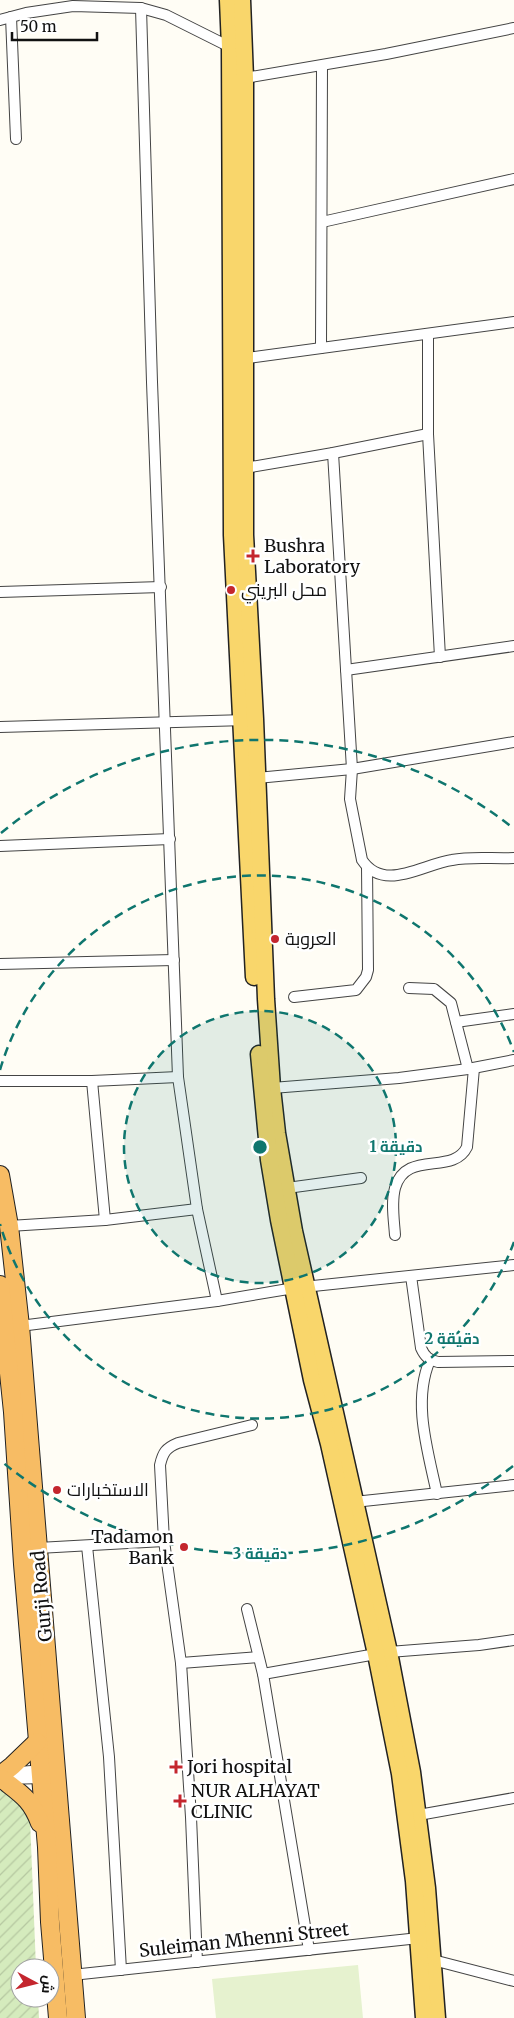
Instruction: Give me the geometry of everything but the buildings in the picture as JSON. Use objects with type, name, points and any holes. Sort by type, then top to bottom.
[{"type":"highway","name":"Gurji Road","points":[[0,1175],[9,1226],[20,1326],[38,1548],[48,1774],[47,1846],[50,1922],[58,2018]]},
{"type":"highway","name":"Gurji Road","points":[[0,1285],[13,1412],[22,1557],[38,1742],[48,1774],[76,2018]]},
{"type":"highway","points":[[0,1382],[13,1412]]},
{"type":"highway","points":[[38,1742],[1,1776],[33,1806],[47,1846]]},
{"type":"main road","points":[[228,0],[238,359],[245,468],[248,720],[261,1091],[269,1160],[354,1502],[427,1888],[437,2018]]},
{"type":"main road","points":[[242,0],[244,78],[232,534],[248,720],[258,778],[266,999],[272,1088],[277,1134],[287,1188],[301,1288],[312,1380],[382,1653]]},
{"type":"main road","points":[[412,1816],[424,2018]]},
{"type":"street","points":[[0,20],[52,8],[97,3],[141,8],[151,5],[230,46]]},
{"type":"street","points":[[141,8],[152,382],[178,1077],[198,1209],[217,1301]]},
{"type":"street","points":[[11,17],[16,140]]},
{"type":"street","points":[[244,78],[322,66],[514,28]]},
{"type":"street","points":[[321,348],[322,66]]},
{"type":"street","points":[[322,222],[514,178]]},
{"type":"street","points":[[238,359],[514,322]]},
{"type":"street","points":[[428,334],[428,434],[440,657]]},
{"type":"street","points":[[245,468],[428,434]]},
{"type":"street","points":[[294,997],[356,990],[366,977],[368,970],[366,867],[358,849],[350,799],[352,769],[333,453]]},
{"type":"street","points":[[0,592],[161,587]]},
{"type":"street","points":[[346,670],[514,646]]},
{"type":"street","points":[[0,727],[248,720]]},
{"type":"street","points":[[258,778],[352,769],[514,742]]},
{"type":"street","points":[[0,846],[170,839]]},
{"type":"street","points":[[366,867],[375,872],[391,876],[408,874],[449,860],[514,858]]},
{"type":"street","points":[[0,964],[174,960]]},
{"type":"street","points":[[395,1235],[394,1189],[400,1177],[408,1169],[418,1165],[456,1159],[463,1156],[467,1147],[471,1068],[452,1003],[444,995],[434,990],[409,988]]},
{"type":"street","points":[[456,1022],[514,1014]]},
{"type":"street","points":[[272,1088],[399,1078],[514,1060]]},
{"type":"street","points":[[0,1081],[92,1081],[178,1077]]},
{"type":"street","points":[[92,1081],[105,1220]]},
{"type":"street","points":[[287,1188],[361,1178]]},
{"type":"street","points":[[9,1226],[105,1220],[198,1209]]},
{"type":"street","points":[[20,1326],[217,1301],[301,1288],[514,1265]]},
{"type":"street","points":[[411,1276],[421,1348],[424,1356],[438,1362],[514,1361]]},
{"type":"street","points":[[430,1360],[424,1374],[423,1427],[437,1494]]},
{"type":"street","points":[[197,1962],[191,1817],[181,1663],[164,1541],[160,1465],[162,1453],[167,1448],[178,1443],[252,1425]]},
{"type":"street","points":[[354,1502],[514,1486]]},
{"type":"street","points":[[38,1548],[164,1541]]},
{"type":"street","points":[[87,1546],[109,1757],[121,1970]]},
{"type":"street","points":[[247,1609],[263,1674],[309,1950]]},
{"type":"street","points":[[263,1674],[382,1653],[479,1645],[514,1640]]},
{"type":"street","points":[[181,1663],[258,1657]]},
{"type":"street","points":[[1,1776],[48,1774]]},
{"type":"street","points":[[412,1816],[514,1798]]},
{"type":"street","name":"Suleiman Mhenni Street","points":[[72,1975],[419,1938]]},
{"type":"street","points":[[433,1960],[514,1981]]},
{"type":"green space","points":[[0,1791],[6,1791],[20,1800],[30,1819],[36,1958],[10,1958],[10,2008],[38,2008],[39,2018],[0,2018]]},
{"type":"green space","points":[[358,1965],[363,2018],[216,2018],[212,1979]]},
{"type":"place","name":"Bushra Laboratory","points":[[253,556]]},
{"type":"place","name":"محل البريني","points":[[231,590]]},
{"type":"place","name":"العروبة","points":[[275,939]]},
{"type":"place","name":"الاستخبارات","points":[[57,1490]]},
{"type":"place","name":"Tadamon Bank","points":[[184,1547]]},
{"type":"place","name":"Jori hospital","points":[[176,1767]]},
{"type":"place","name":"NUR ALHAYAT CLINIC","points":[[180,1801]]}]
